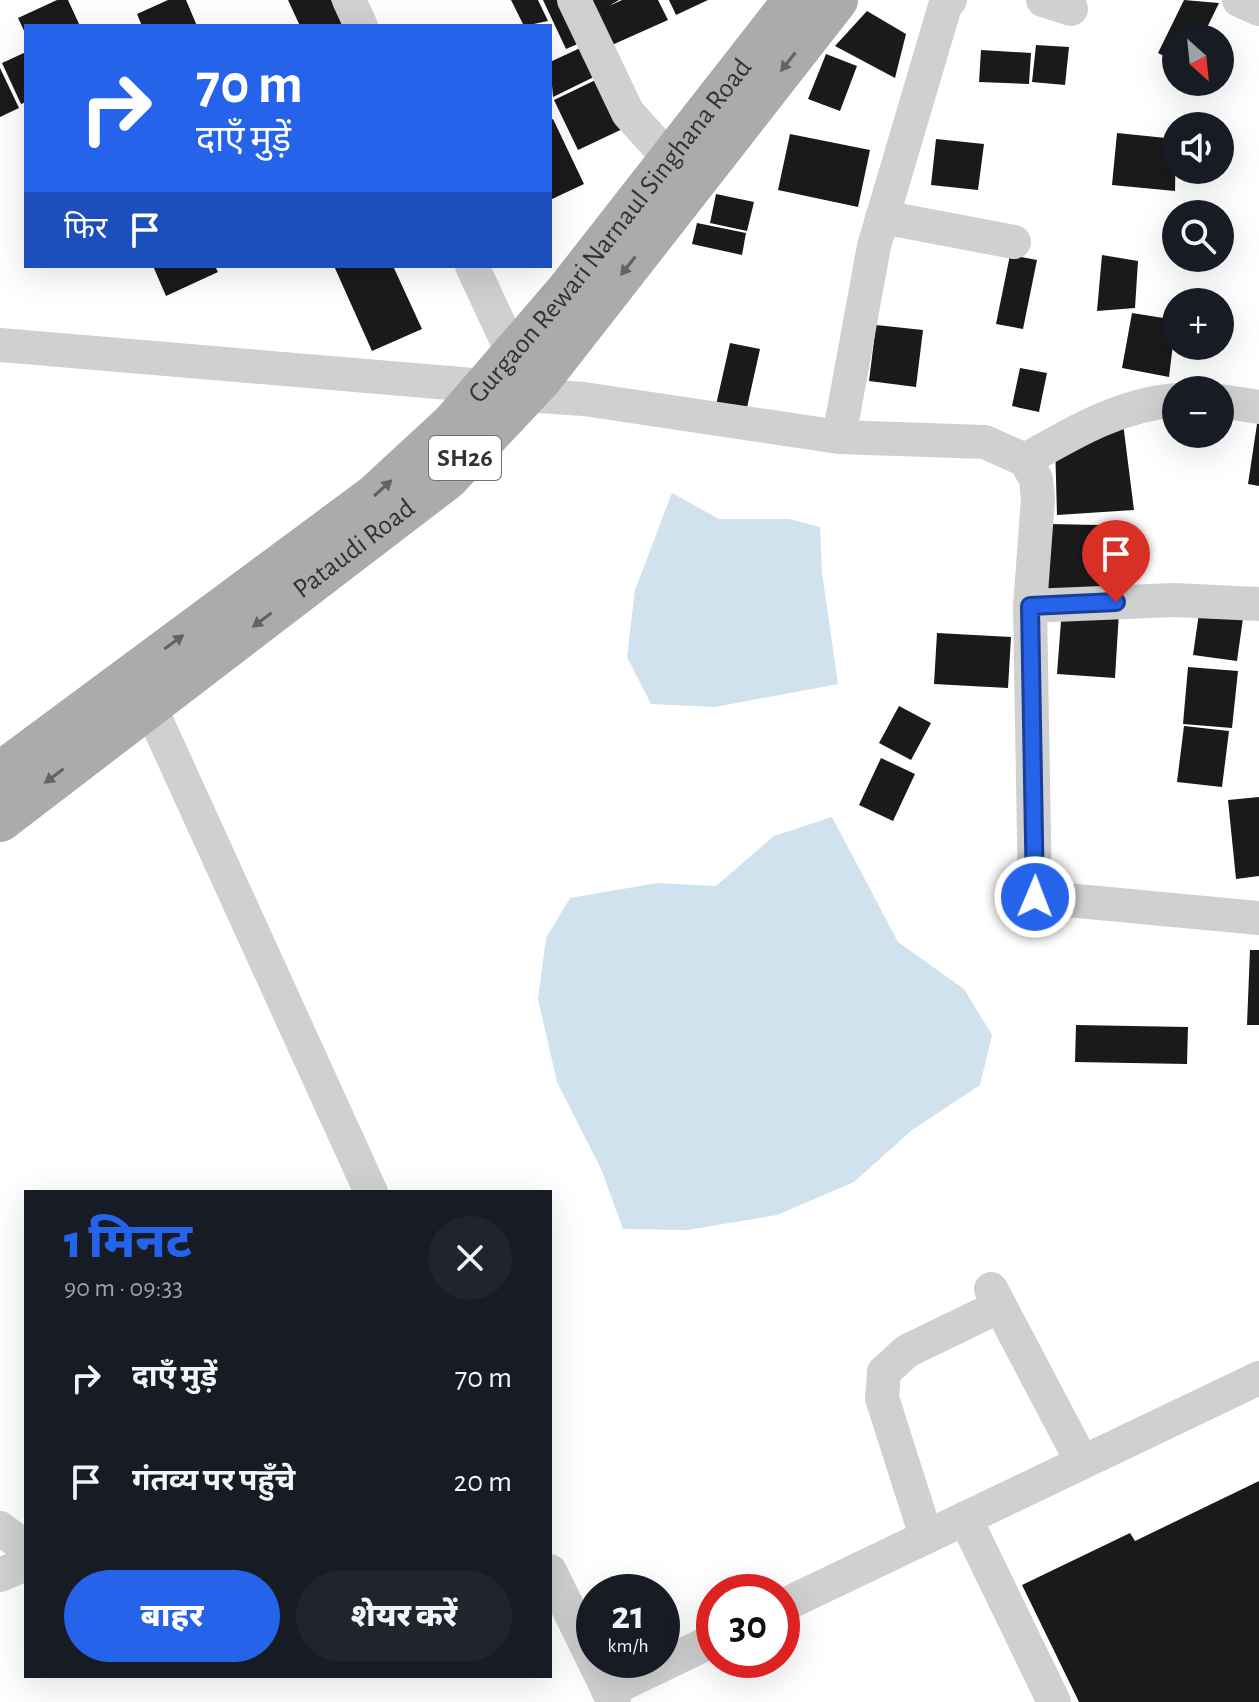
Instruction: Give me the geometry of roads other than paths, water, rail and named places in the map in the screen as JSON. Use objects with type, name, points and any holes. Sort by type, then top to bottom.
[{"type":"main road","name":"Gurgaon Rewari Narnaul Singhana Road","points":[[0,774],[142,688],[375,496],[507,378],[567,292],[681,172],[795,0]]},
{"type":"main road","name":"SH26","points":[[681,172],[836,0]]},
{"type":"main road","name":"SH26","points":[[0,820],[142,688]]},
{"type":"street","points":[[349,0],[360,24]]},
{"type":"street","points":[[574,0],[628,113],[681,172]]},
{"type":"street","points":[[839,437],[882,217],[945,6],[950,0]]},
{"type":"street","points":[[1239,0],[1259,9]]},
{"type":"street","points":[[882,217],[1014,242]]},
{"type":"street","points":[[473,268],[507,378]]},
{"type":"street","points":[[0,345],[507,378],[584,399],[839,437],[985,442],[1025,460],[1036,479],[1038,499],[1030,606],[1035,897],[1259,918]]},
{"type":"street","points":[[1025,460],[1117,412],[1162,401]]},
{"type":"street","points":[[1234,403],[1259,407]]},
{"type":"street","points":[[1030,606],[1174,600],[1259,604]]},
{"type":"street","points":[[142,688],[370,1190]]},
{"type":"street","points":[[926,1536],[882,1398],[884,1372],[907,1351],[996,1298],[1081,1460]]},
{"type":"street","points":[[800,1597],[1081,1460],[1259,1378]]},
{"type":"street","points":[[965,1518],[1054,1702]]},
{"type":"street","points":[[0,1528],[24,1546]]},
{"type":"street","points":[[0,1575],[24,1565]]},
{"type":"street","points":[[552,1575],[611,1697],[696,1650]]},
{"type":"water","points":[[672,493],[719,519],[789,519],[820,527],[822,573],[838,684],[715,707],[651,704],[627,657],[635,590]]},
{"type":"water","points":[[832,817],[898,942],[964,989],[992,1035],[980,1085],[912,1130],[854,1182],[777,1215],[687,1230],[623,1229],[602,1171],[557,1082],[538,999],[546,938],[570,898],[657,883],[716,886],[774,836]]}]
